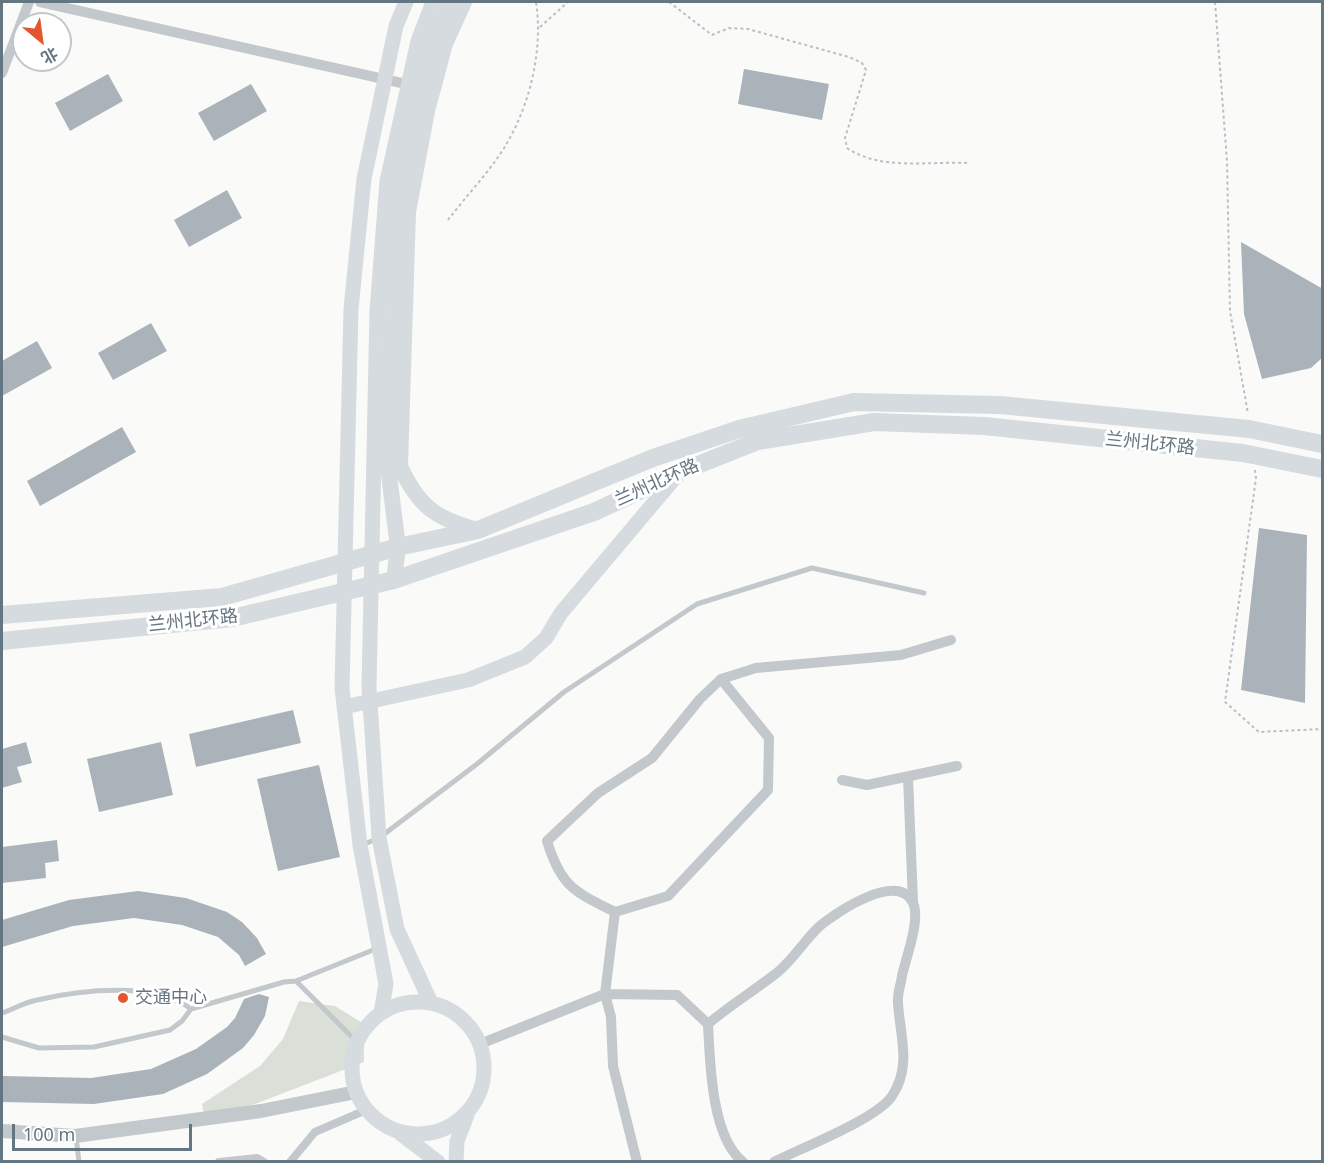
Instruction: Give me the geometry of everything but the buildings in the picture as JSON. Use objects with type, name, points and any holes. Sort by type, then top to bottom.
[{"type":"highway","name":"兰州北环路","points":[[2,615],[222,597],[398,547],[478,530],[653,458],[739,429],[854,402],[1000,405],[1249,429],[1323,444]]},
{"type":"highway","name":"兰州北环路","points":[[2,641],[232,618],[394,580],[594,512],[680,472],[758,441],[874,422],[984,426],[1243,453],[1323,469]]},
{"type":"main road","points":[[381,1013],[386,984],[360,845],[342,687],[351,309],[364,179],[396,26],[406,2]]},
{"type":"main road","points":[[431,1004],[398,929],[379,838],[369,687],[377,311],[387,181],[418,41],[433,2]]},
{"type":"main road","points":[[394,580],[398,547],[388,467],[395,210],[421,87],[434,40],[450,2]]},
{"type":"main road","points":[[464,2],[445,44],[439,66],[408,212],[400,466],[411,490],[429,510],[452,523],[478,530]]},
{"type":"main road","points":[[344,707],[468,680],[525,657],[546,638],[561,613],[680,472]]},
{"type":"main road","points":[[438,1161],[398,1132],[380,1123],[366,1110],[356,1092],[351,1067],[357,1042],[367,1026],[381,1013],[405,1003],[431,1004],[447,1009],[461,1018],[472,1030],[480,1044],[484,1061],[483,1079],[478,1096],[469,1111],[457,1141],[456,1161]]},
{"type":"main road","points":[[398,1132],[417,1135],[437,1132],[454,1124],[469,1111]]},
{"type":"street","points":[[2,74],[29,2]]},
{"type":"street","points":[[40,2],[421,87]]},
{"type":"street","points":[[721,679],[769,738],[768,790],[668,896],[615,912],[585,899],[567,884],[554,864],[547,841],[598,793],[652,758],[699,699],[721,679],[756,668],[901,656],[951,640]]},
{"type":"street","points":[[842,780],[867,785],[957,766]]},
{"type":"street","points":[[774,1161],[868,1116],[891,1098],[904,1073],[903,1034],[898,1001],[907,949],[916,919],[913,902],[908,777]]},
{"type":"street","points":[[708,1024],[776,974],[822,924],[860,900],[890,889],[904,892],[913,902]]},
{"type":"street","points":[[615,912],[605,994],[611,1017],[613,1066],[638,1161]]},
{"type":"street","points":[[480,1044],[605,994],[677,995],[708,1024],[712,1082],[724,1134],[736,1156],[743,1161]]},
{"type":"street","points":[[2,1131],[75,1136],[261,1111],[356,1092]]},
{"type":"street","points":[[290,1161],[315,1132],[366,1110]]},
{"type":"street","points":[[219,1161],[257,1158],[264,1161]]},
{"type":"lane","points":[[360,845],[379,838],[477,764],[564,692],[697,604],[812,568],[924,593]]},
{"type":"lane","points":[[2,1037],[39,1048],[94,1047],[170,1030],[182,1021],[191,1009],[284,981],[296,981],[379,947]]},
{"type":"lane","points":[[296,981],[357,1042]]},
{"type":"lane","points":[[2,1013],[34,1000],[88,991],[166,994],[180,1000],[191,1009]]},
{"type":"lane","points":[[75,1136],[79,1161]]},
{"type":"path","points":[[448,220],[507,144],[533,78],[540,27],[536,2]]},
{"type":"path","points":[[540,27],[568,2]]},
{"type":"path","points":[[669,2],[712,35],[729,28],[748,28],[849,57],[862,63],[866,70],[845,138],[848,148],[856,154],[892,163],[967,163]]},
{"type":"path","points":[[1215,2],[1227,161],[1230,310],[1249,421]]},
{"type":"path","points":[[1255,466],[1257,478],[1225,702],[1259,732],[1323,729]]},
{"type":"shaded area","points":[[299,1001],[335,1006],[364,1024],[364,1062],[255,1104],[204,1115],[202,1104],[260,1066],[283,1039]]},
{"type":"place","name":"交通中心","points":[[123,998]]}]
